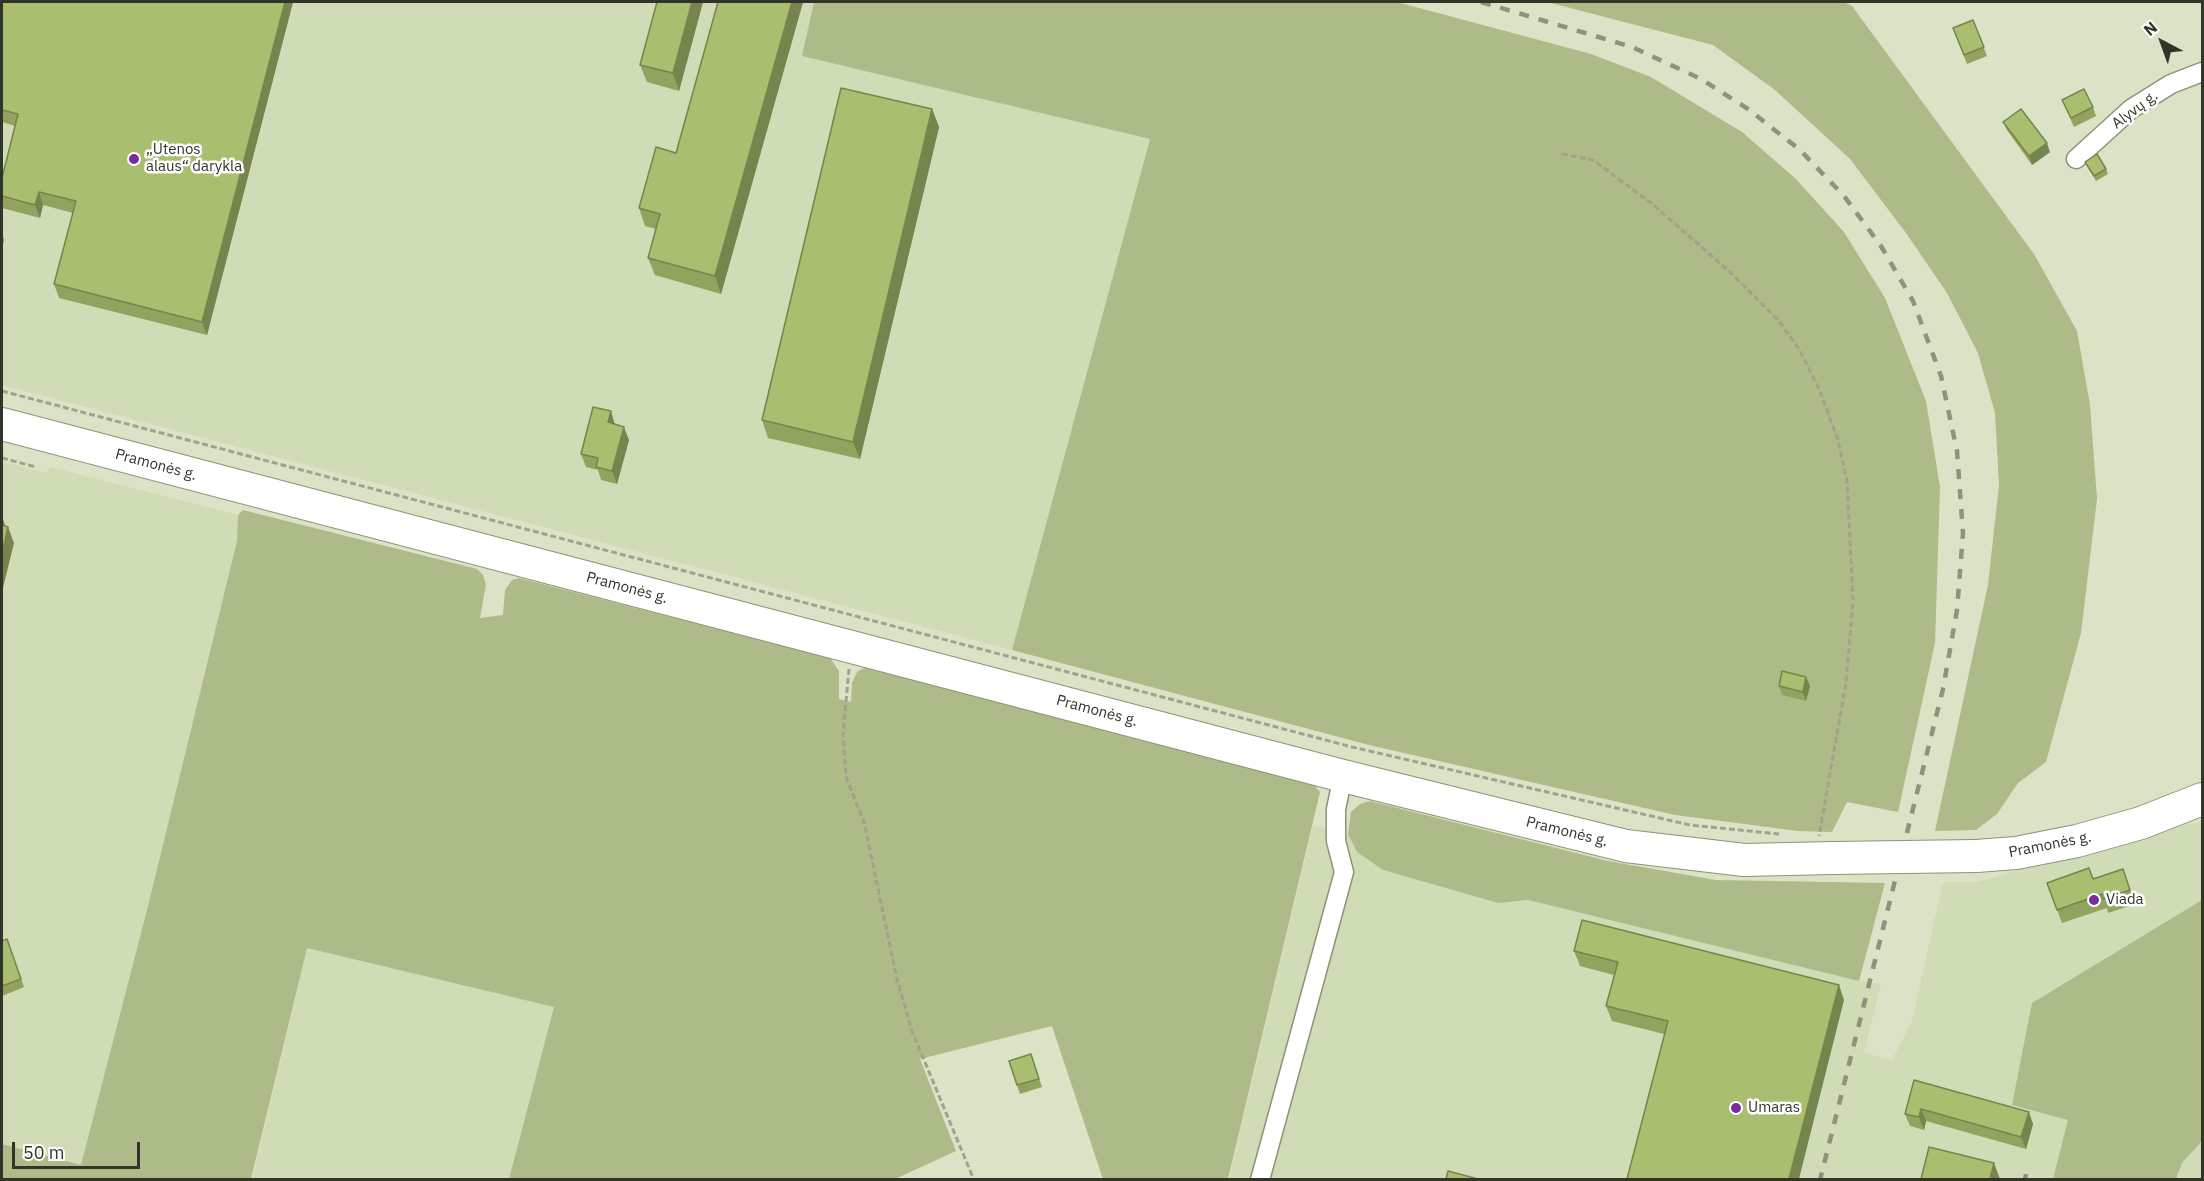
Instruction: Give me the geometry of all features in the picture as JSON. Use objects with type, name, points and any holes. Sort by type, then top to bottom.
[{"type":"highway","name":"Pramonės g.","points":[[2,424],[1343,776],[1626,846],[1744,860],[1821,845],[1976,856],[2016,853],[2077,841],[2141,823],[2202,800]]},
{"type":"street","name":"Alyvų g.","points":[[2076,159],[2131,109],[2171,84],[2202,72]]},
{"type":"street","points":[[1260,1179],[1344,872],[1336,841],[1336,809],[1343,776]]},
{"type":"path","points":[[1562,154],[1593,160],[1650,202],[1729,271],[1779,321],[1799,349],[1819,389],[1837,437],[1847,480],[1852,602],[1846,683],[1821,845]]},
{"type":"path","points":[[2,391],[1352,747],[1690,825],[1789,836]]},
{"type":"path","points":[[2,458],[36,467]]},
{"type":"path","points":[[855,647],[846,684],[843,734],[846,777],[864,822],[897,979],[912,1031],[974,1179]]},
{"type":"shaded area","points":[[2,2],[814,2],[803,56],[1150,139],[1012,650],[2,385]]},
{"type":"shaded area","points":[[814,2],[1397,2],[1591,54],[1651,77],[1742,132],[1795,178],[1844,232],[1885,298],[1926,401],[1940,487],[1935,643],[1898,812],[1847,802],[1832,832],[1798,831],[1675,815],[1369,745],[1012,650],[1150,139],[802,56]]},
{"type":"shaded area","points":[[1547,2],[1844,2],[1852,6],[2034,254],[2077,331],[2090,405],[2097,499],[2081,633],[2046,762],[2018,783],[1997,814],[1976,830],[1935,831],[1988,585],[1999,485],[1995,413],[1978,353],[1947,293],[1906,233],[1850,159],[1775,90],[1713,45]]},
{"type":"shaded area","points":[[2,461],[46,473],[51,467],[238,515],[237,541],[148,906],[81,1166],[2,1144]]},
{"type":"shaded area","points":[[243,510],[477,569],[483,575],[486,584],[480,618],[503,615],[505,590],[512,580],[519,578],[830,658],[839,671],[839,699],[851,702],[852,683],[857,672],[864,668],[1308,778],[1320,792],[1228,1179],[1103,1179],[1052,1026],[920,1059],[956,1151],[895,1179],[509,1179],[554,1007],[307,948],[251,1179],[2,1179],[2,1144],[81,1165],[148,906],[237,541],[238,515]]},
{"type":"shaded area","points":[[1370,801],[1608,861],[1716,880],[1885,883],[1859,981],[1528,900],[1498,903],[1383,870],[1357,852],[1348,834],[1351,812],[1360,804]]},
{"type":"shaded area","points":[[2202,822],[2202,900],[2032,1003],[2069,1120],[2053,1179],[1229,1180],[1313,825],[1348,834],[1357,852],[1383,870],[1498,903],[1528,900],[1859,981],[1881,984],[1864,1053],[1892,1060],[1912,1021],[1943,882],[1977,882],[2172,827]]},
{"type":"shaded area","points":[[2202,900],[2202,1141],[2182,1163],[2176,1179],[2053,1179],[2068,1120],[2012,1105],[2032,1003]]},
{"type":"shaded area","points":[[307,948],[554,1007],[509,1179],[252,1180]]},
{"type":"shaded area","points":[[2202,1141],[2202,1179],[2176,1180],[2182,1163]]},
{"type":"building","name":"„Utenos alaus“ darykla","points":[[2,2],[285,2],[202,322],[54,284],[76,201],[39,192],[35,205],[2,196],[2,178],[18,114],[2,110]]},
{"type":"building","points":[[657,2],[692,2],[673,73],[640,65]]},
{"type":"building","points":[[718,2],[792,2],[715,276],[648,258],[660,214],[639,208],[656,147],[676,153]]},
{"type":"building","points":[[1973,20],[1984,47],[1964,55],[1953,28]]},
{"type":"building","points":[[841,88],[932,109],[853,442],[762,420]]},
{"type":"building","points":[[2084,89],[2093,107],[2071,118],[2062,100]]},
{"type":"building","points":[[2021,109],[2047,143],[2029,156],[2003,122]]},
{"type":"building","points":[[2097,154],[2106,169],[2094,176],[2085,162]]},
{"type":"building","points":[[593,407],[611,411],[608,422],[624,427],[612,471],[596,467],[598,458],[581,454]]},
{"type":"building","points":[[2,525],[8,527],[2,553]]},
{"type":"building","points":[[1782,671],[1806,677],[1803,692],[1779,686]]},
{"type":"building","points":[[2089,868],[2093,879],[2123,869],[2130,890],[2103,899],[2102,894],[2057,910],[2047,883]]},
{"type":"building","name":"Umaras","points":[[1582,920],[1839,985],[1789,1179],[1627,1179],[1668,1021],[1606,1006],[1618,962],[1574,951]]},
{"type":"building","points":[[7,939],[21,979],[2,986],[2,941]]},
{"type":"building","points":[[1031,1054],[1039,1079],[1017,1085],[1009,1061]]},
{"type":"building","points":[[1914,1080],[2029,1112],[2021,1137],[1921,1109],[1919,1117],[1905,1114]]},
{"type":"building","points":[[1929,1147],[1994,1163],[1990,1179],[1921,1179]]},
{"type":"building","points":[[1448,1171],[1478,1179],[1446,1179]]},
{"type":"railway","points":[[1481,2],[1632,47],[1701,79],[1748,109],[1800,150],[1844,196],[1881,246],[1913,301],[1941,376],[1957,451],[1963,533],[1957,610],[1943,689],[1820,1180]]},
{"type":"railway","points":[[2025,1180],[2026,1174]]},
{"type":"place","name":"„Utenos alaus“ darykla","points":[[134,159]]},
{"type":"place","name":"Viada","points":[[2094,900]]},
{"type":"place","name":"Umaras","points":[[1736,1108]]}]
